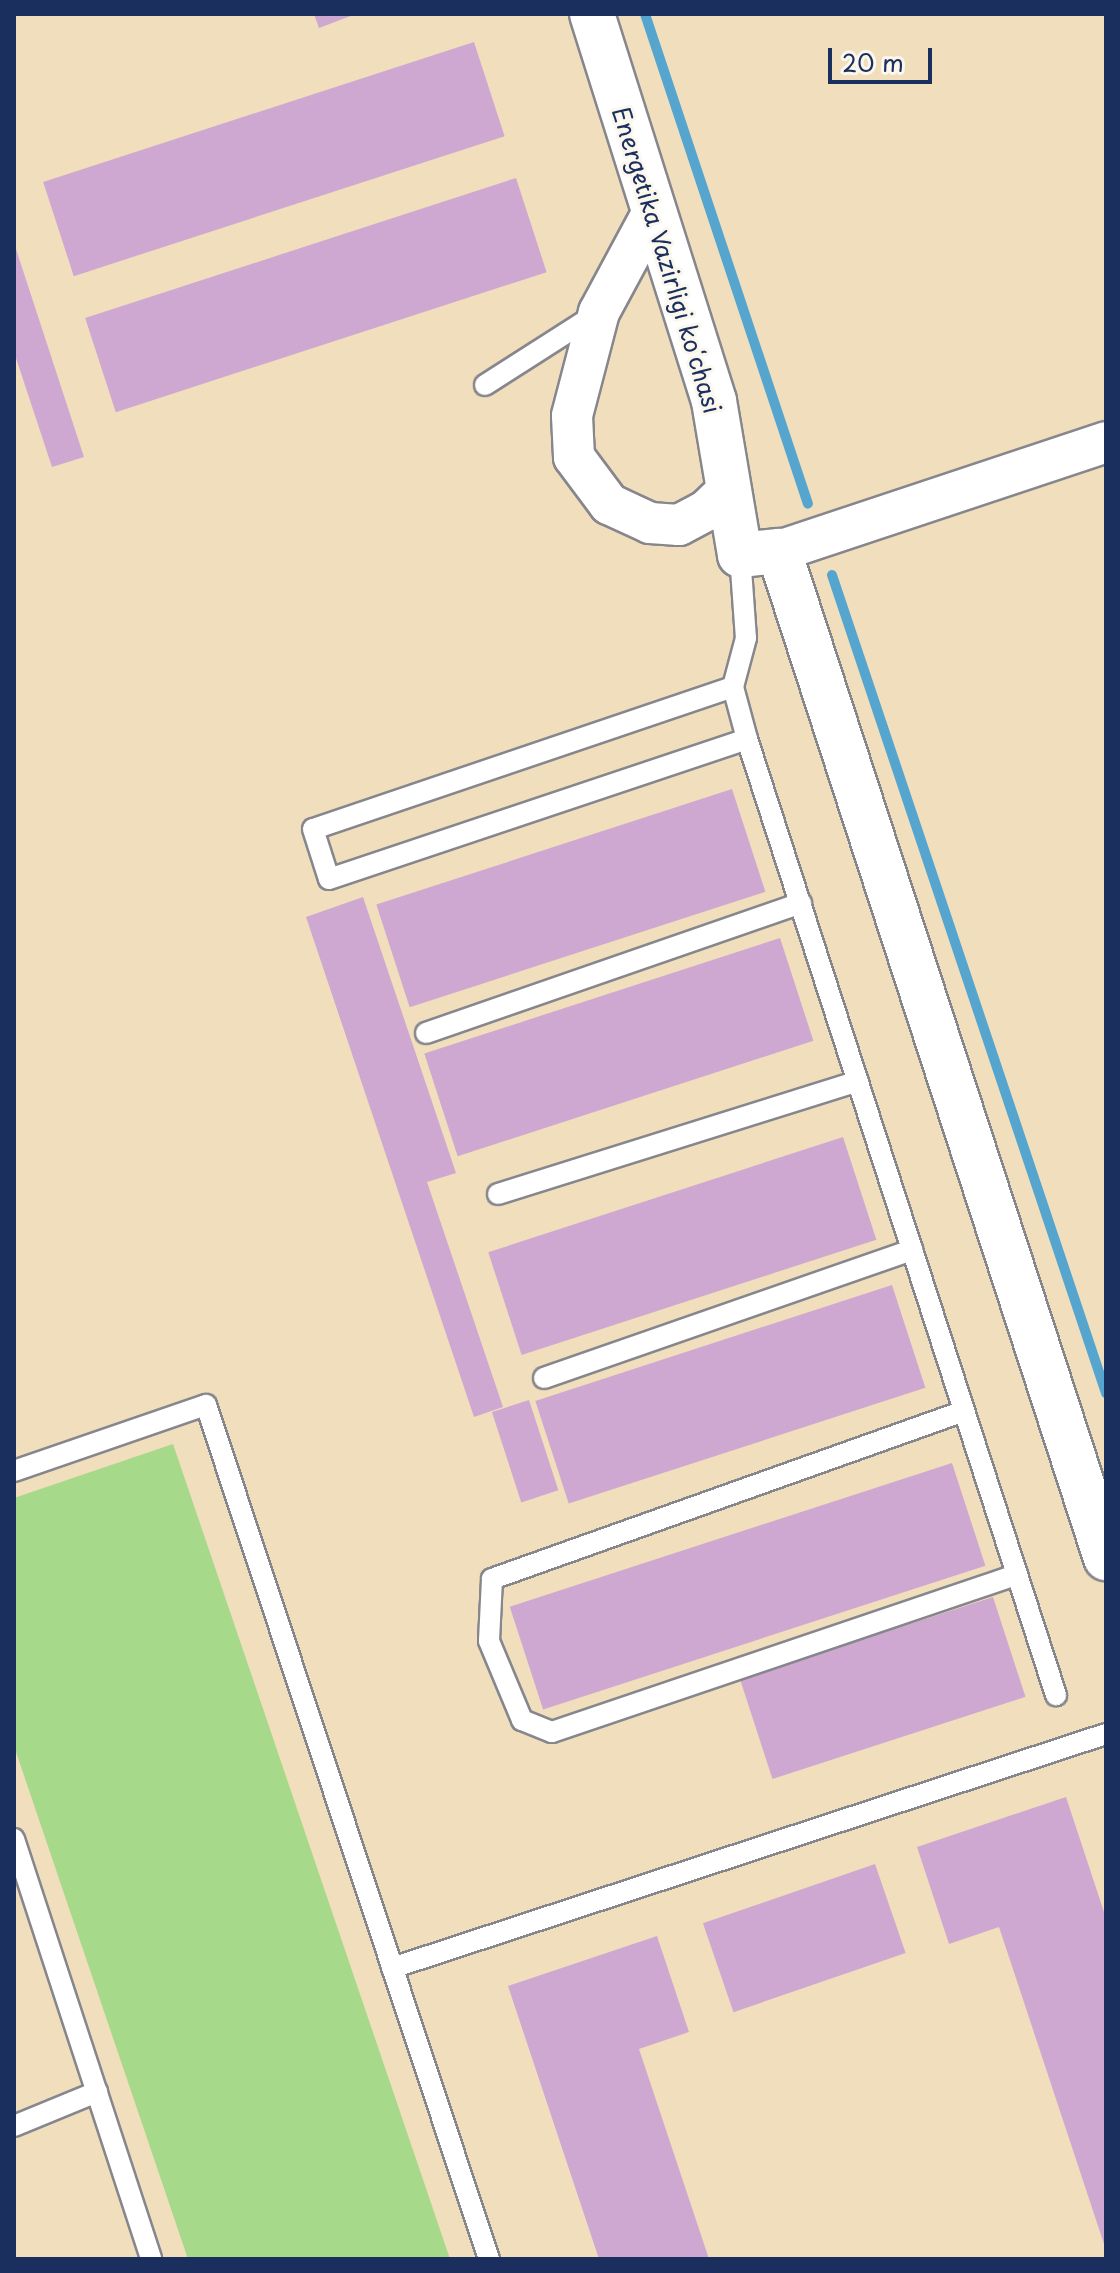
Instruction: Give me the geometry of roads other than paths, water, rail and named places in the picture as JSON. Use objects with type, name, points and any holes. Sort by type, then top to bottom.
[{"type":"street","name":"Energetika Vazirligi koʻchasi","points":[[592,14],[714,401],[729,489],[759,553],[1106,1558]]},
{"type":"street","points":[[654,210],[599,312],[572,416],[574,457],[590,483],[628,515],[679,525],[707,510],[729,489]]},
{"type":"street","points":[[759,553],[1106,442]]},
{"type":"lane","points":[[485,385],[561,341],[599,312]]},
{"type":"lane","points":[[759,553],[746,638],[733,687],[747,739],[1056,1695]]},
{"type":"lane","points":[[733,687],[313,829],[329,879],[747,739]]},
{"type":"lane","points":[[426,1033],[801,903]]},
{"type":"lane","points":[[498,1194],[858,1081]]},
{"type":"lane","points":[[544,1378],[912,1250]]},
{"type":"lane","points":[[14,1471],[206,1405],[489,2259]]},
{"type":"lane","points":[[964,1411],[492,1579],[489,1641],[522,1720],[552,1732],[1017,1575]]},
{"type":"lane","points":[[392,1968],[1106,1734]]},
{"type":"lane","points":[[14,1839],[151,2259]]},
{"type":"lane","points":[[14,2126],[97,2092]]},
{"type":"waterway","points":[[645,14],[808,504]]},
{"type":"waterway","points":[[832,575],[1106,1393]]}]
